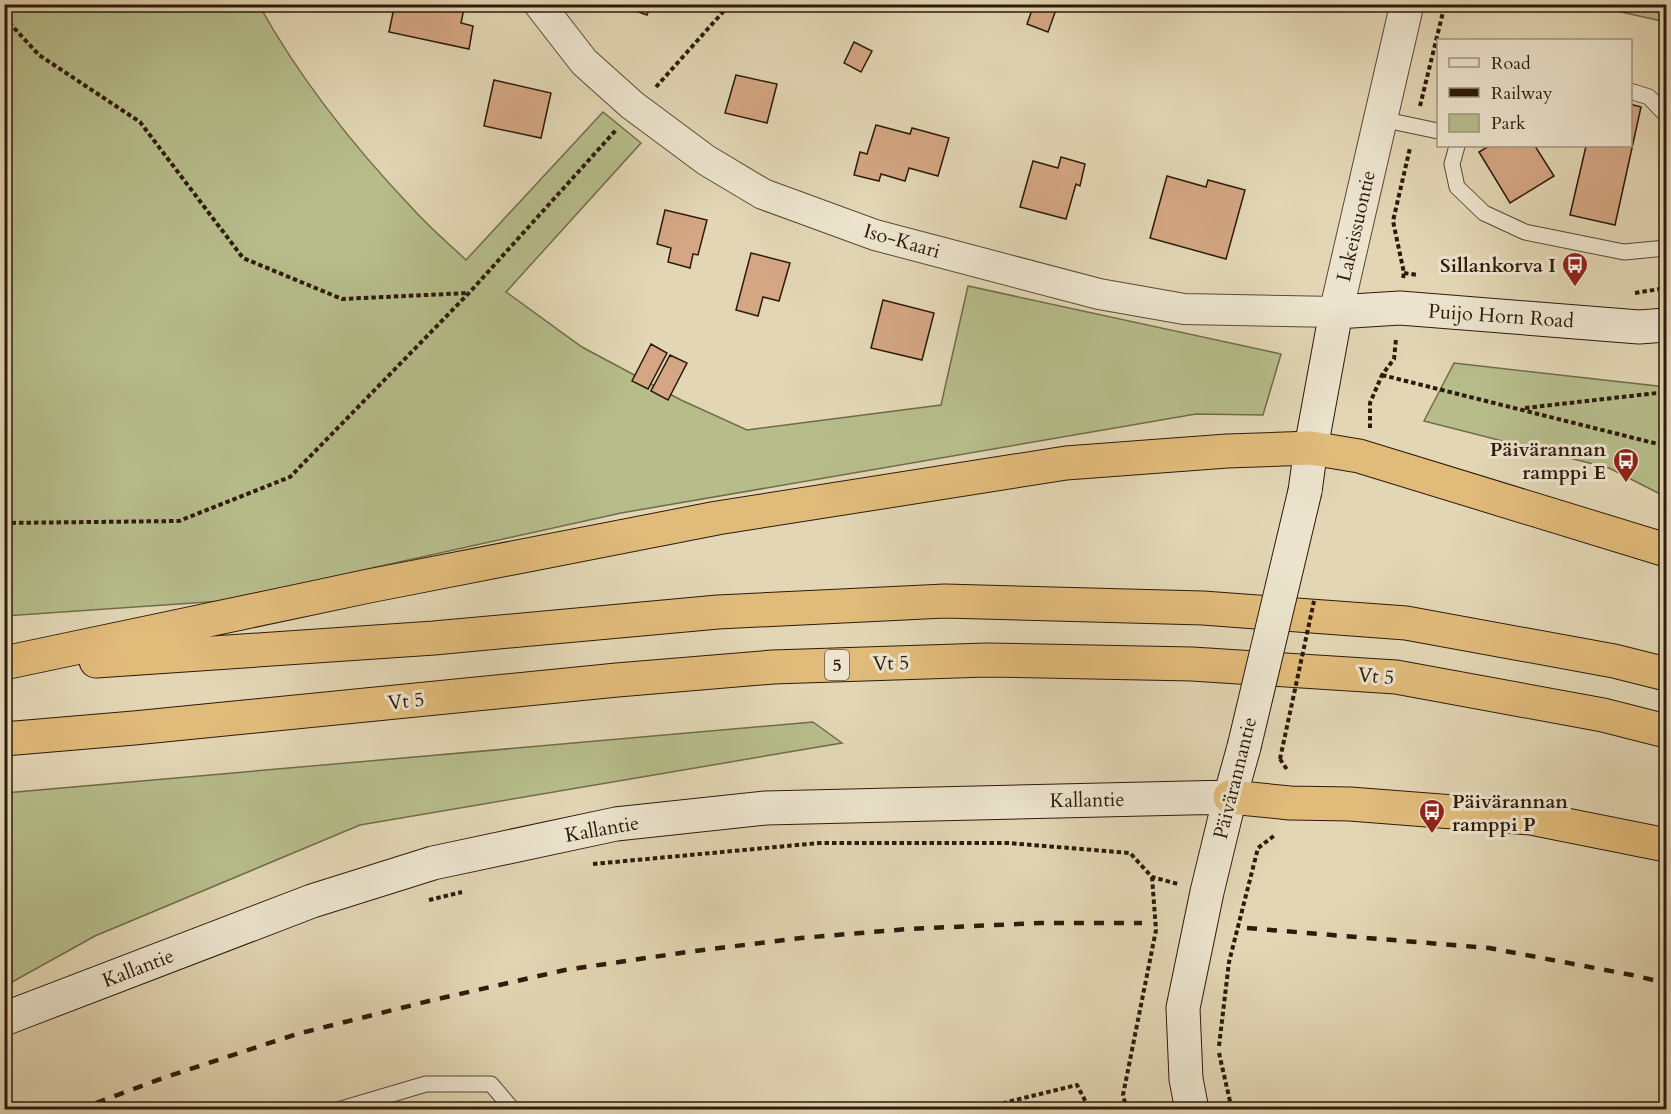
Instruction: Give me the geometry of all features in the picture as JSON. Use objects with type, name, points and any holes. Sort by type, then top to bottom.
[{"type":"highway","points":[[4,665],[381,584],[717,518],[1066,463],[1227,451],[1311,448],[1359,456],[1666,550]]},
{"type":"highway","points":[[4,665],[434,638],[718,612],[945,601],[1203,608],[1406,623],[1614,661],[1666,674]]},
{"type":"highway","name":"Vt 5","points":[[4,739],[773,667],[987,660],[1192,664],[1396,677],[1603,715],[1666,731]]},
{"type":"highway","points":[[1230,797],[1290,803],[1350,804],[1532,818],[1666,845]]},
{"type":"main road","name":"Lakeissuontie","points":[[1311,448],[1336,312],[1407,4]]},
{"type":"main road","name":"Puijo Horn Road","points":[[1336,312],[1400,308],[1639,327],[1666,325]]},
{"type":"main road","name":"Päivärannantie","points":[[1192,1110],[1186,1079],[1184,1008],[1207,892],[1305,491],[1311,448]]},
{"type":"main road","name":"Kallantie","points":[[4,1019],[312,901],[422,866],[616,824],[766,808],[1230,797]]},
{"type":"street","name":"Iso-Kaari","points":[[539,4],[584,62],[636,108],[706,160],[763,194],[875,235],[1100,294],[1184,309],[1336,312]]},
{"type":"lane","points":[[1632,92],[1649,97],[1666,115]]},
{"type":"lane","points":[[1381,119],[1437,131]]},
{"type":"lane","points":[[1457,147],[1452,165],[1457,187],[1484,213],[1525,232],[1613,250],[1624,252],[1666,248]]},
{"type":"lane","points":[[338,1110],[426,1084],[491,1084],[513,1110]]},
{"type":"path","points":[[4,523],[179,521],[290,477],[469,293],[730,4]]},
{"type":"path","points":[[1370,433],[1370,403],[1382,375],[1394,359],[1404,273],[1393,221],[1445,4]]},
{"type":"path","points":[[4,17],[39,55],[140,122],[243,258],[342,299],[469,293]]},
{"type":"path","points":[[1382,375],[1666,446]]},
{"type":"path","points":[[1521,409],[1666,392]]},
{"type":"path","points":[[1280,759],[1315,597]]},
{"type":"path","points":[[588,865],[819,843],[1008,843],[1130,854],[1152,877],[1156,930],[1123,1095],[1127,1110]]},
{"type":"path","points":[[427,901],[473,890]]},
{"type":"path","points":[[1232,1110],[1218,1050],[1229,962],[1245,899]]},
{"type":"path","points":[[989,1110],[1007,1102],[1077,1085],[1090,1110]]},
{"type":"green space","points":[[5,5],[259,5],[310,86],[349,137],[419,216],[466,260],[603,112],[641,143],[506,292],[582,347],[681,400],[747,430],[941,405],[968,286],[1281,354],[1263,415],[1196,414],[621,513],[222,601],[5,616]]},
{"type":"green space","points":[[1590,5],[1666,5],[1666,22]]},
{"type":"green space","points":[[1454,363],[1666,387],[1666,497],[1609,468],[1424,421]]},
{"type":"green space","points":[[813,722],[842,743],[360,825],[95,936],[5,986],[5,793]]},
{"type":"building","points":[[411,4],[465,4],[461,23],[473,26],[469,49],[389,32],[394,8],[409,11]]},
{"type":"building","points":[[616,4],[651,4],[647,15]]},
{"type":"building","points":[[1034,4],[1058,4],[1048,32],[1027,24]]},
{"type":"building","points":[[1238,4],[1257,4],[1256,9]]},
{"type":"building","points":[[854,42],[872,51],[861,72],[844,63]]},
{"type":"building","points":[[736,75],[777,84],[767,123],[725,113]]},
{"type":"building","points":[[494,80],[551,93],[541,138],[484,126]]},
{"type":"building","points":[[1632,105],[1641,107],[1615,225],[1570,215],[1586,147],[1632,147]]},
{"type":"building","points":[[876,125],[910,134],[912,128],[949,138],[938,176],[909,168],[905,181],[881,174],[879,181],[854,175],[860,152],[867,154]]},
{"type":"building","points":[[1487,147],[1536,147],[1554,176],[1510,203],[1479,152]]},
{"type":"building","points":[[1061,157],[1085,164],[1080,186],[1076,184],[1066,219],[1020,207],[1033,161],[1058,168]]},
{"type":"building","points":[[1167,176],[1206,187],[1208,180],[1245,190],[1226,259],[1150,238]]},
{"type":"building","points":[[665,210],[707,220],[698,255],[693,254],[690,268],[668,262],[671,248],[657,244]]},
{"type":"building","points":[[751,253],[790,263],[779,301],[763,297],[758,316],[736,310]]},
{"type":"building","points":[[883,300],[934,313],[922,360],[871,348]]},
{"type":"building","points":[[651,344],[667,353],[648,389],[632,381]]},
{"type":"building","points":[[670,355],[687,363],[668,400],[651,391]]},
{"type":"railway","points":[[77,1110],[163,1078],[297,1034],[565,970],[801,938],[908,929],[1040,923],[1142,923]]},
{"type":"railway","points":[[1247,928],[1489,948],[1666,983]]},
{"type":"place","name":"Sillankorva I","points":[[1575,288]]},
{"type":"place","name":"Päivärannan ramppi E","points":[[1626,484]]},
{"type":"place","name":"Päivärannan ramppi P","points":[[1432,835]]}]
